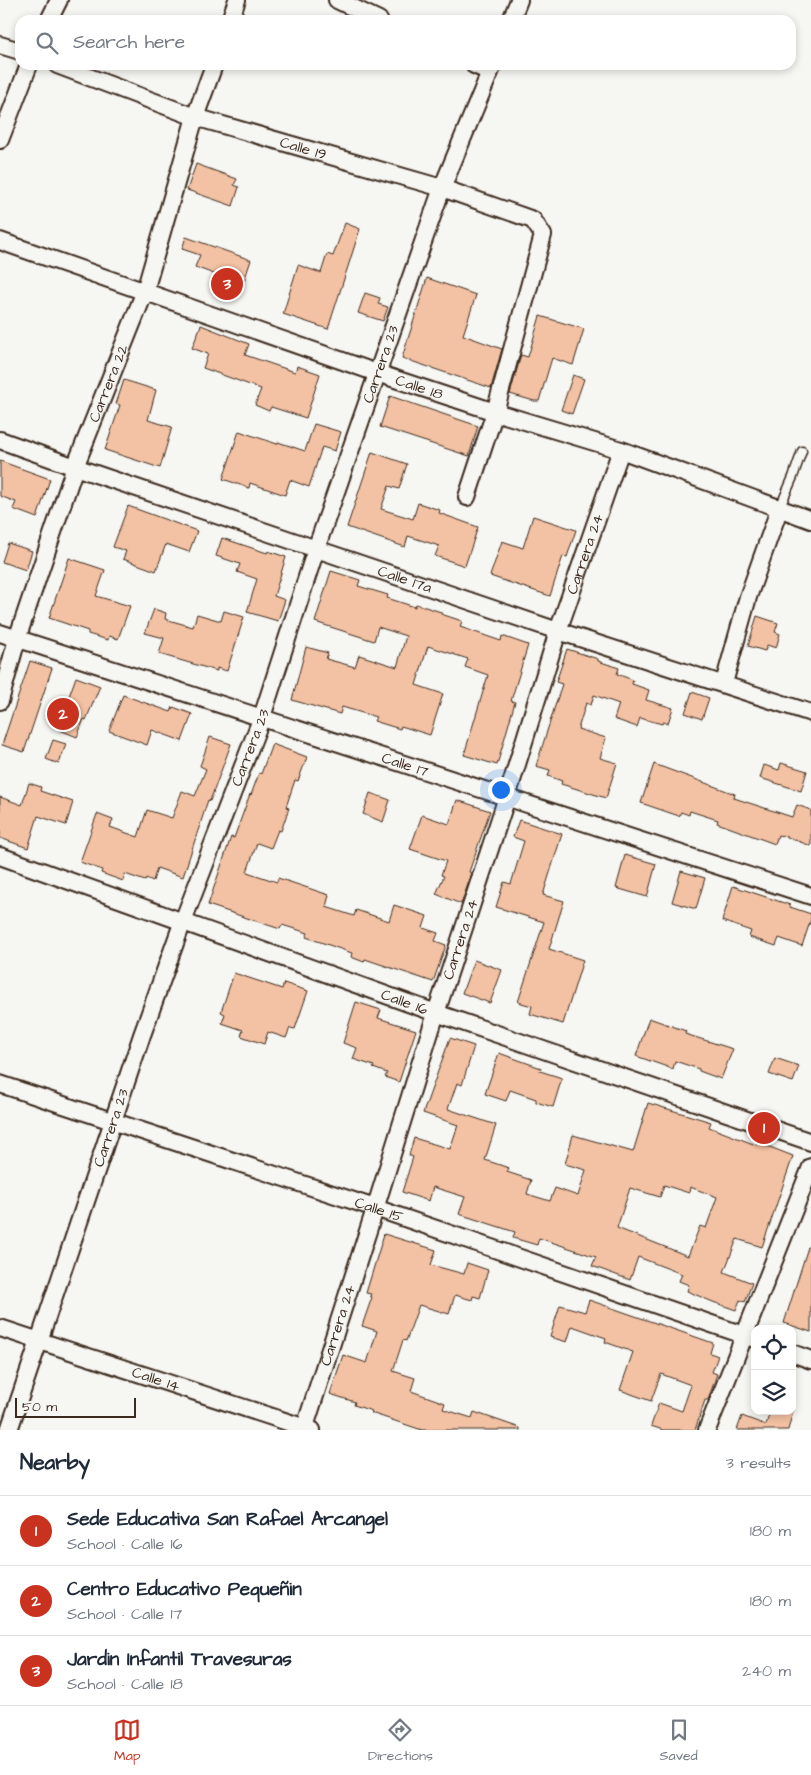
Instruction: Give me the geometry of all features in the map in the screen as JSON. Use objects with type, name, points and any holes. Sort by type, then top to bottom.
[{"type":"street","points":[[52,15],[59,0]]},
{"type":"street","points":[[232,15],[237,0]]},
{"type":"street","points":[[337,0],[369,15]]},
{"type":"street","points":[[513,15],[519,0]]},
{"type":"street","points":[[0,45],[15,50]]},
{"type":"street","points":[[0,140],[27,70]]},
{"type":"street","name":"Calle 19","points":[[71,70],[195,117],[442,188],[532,220],[543,236],[494,412]]},
{"type":"street","name":"Carrera 22","points":[[0,701],[17,639],[75,467],[145,291],[195,117],[212,70]]},
{"type":"street","name":"Carrera 23","points":[[9,1430],[142,1035],[183,921],[262,717],[316,548],[442,188],[491,70]]},
{"type":"street","name":"Calle 18","points":[[0,242],[377,373],[494,412],[621,450],[811,520]]},
{"type":"street","points":[[467,497],[494,412]]},
{"type":"street","name":"Calle 17a","points":[[0,440],[558,631],[811,713]]},
{"type":"street","name":"Carrera 24","points":[[307,1429],[436,1013],[558,631],[621,450]]},
{"type":"street","points":[[724,684],[748,597],[780,507]]},
{"type":"street","name":"Calle 17","points":[[0,633],[811,896]]},
{"type":"street","name":"Calle 16","points":[[0,856],[436,1013],[811,1142]]},
{"type":"street","name":"Calle 15","points":[[0,1084],[375,1209],[749,1337]]},
{"type":"street","points":[[707,1430],[749,1337],[811,1167]]},
{"type":"street","name":"Calle 14","points":[[0,1328],[307,1429]]},
{"type":"street","points":[[796,1354],[811,1360]]},
{"type":"lane","points":[[780,507],[802,451]]},
{"type":"building","points":[[196,164],[237,179],[234,185],[239,187],[233,206],[187,190]]},
{"type":"building","points":[[345,223],[360,229],[328,329],[283,314],[298,265],[321,273],[327,254],[333,256]]},
{"type":"building","points":[[186,237],[251,260],[240,293],[219,286],[222,277],[195,267],[200,255],[182,249]]},
{"type":"building","points":[[427,278],[476,295],[463,335],[502,349],[491,388],[402,358]]},
{"type":"building","points":[[365,293],[380,298],[378,304],[388,307],[383,321],[358,313]]},
{"type":"building","points":[[540,316],[584,329],[573,365],[552,358],[539,401],[534,401],[510,394],[521,355],[528,357]]},
{"type":"building","points":[[201,325],[249,344],[245,355],[295,372],[297,366],[320,374],[306,418],[271,407],[269,411],[255,405],[261,389],[203,368],[208,354],[192,348]]},
{"type":"building","points":[[573,375],[584,379],[572,414],[561,410]]},
{"type":"building","points":[[124,380],[156,390],[148,420],[172,427],[160,468],[105,450],[120,405],[116,404]]},
{"type":"building","points":[[390,396],[478,426],[469,456],[380,427]]},
{"type":"building","points":[[314,424],[341,432],[335,451],[322,447],[309,487],[290,480],[285,495],[250,483],[249,488],[223,479],[239,431],[305,451]]},
{"type":"building","points":[[372,452],[407,464],[399,489],[389,486],[381,509],[413,519],[418,503],[440,510],[439,513],[478,527],[465,566],[435,556],[439,546],[408,536],[405,547],[347,527]]},
{"type":"building","points":[[0,461],[50,479],[37,518],[13,509],[16,502],[0,496]]},
{"type":"building","points":[[128,506],[197,531],[189,552],[166,544],[156,571],[123,559],[126,551],[113,547]]},
{"type":"building","points":[[533,516],[576,530],[567,557],[563,556],[550,596],[490,576],[502,541],[523,548]]},
{"type":"building","points":[[222,538],[267,553],[268,551],[286,557],[274,596],[285,600],[278,621],[247,612],[257,579],[237,572],[240,564],[216,556]]},
{"type":"building","points":[[8,543],[32,551],[26,570],[2,562]]},
{"type":"building","points":[[69,558],[105,570],[96,596],[130,606],[118,639],[109,636],[108,640],[88,634],[88,631],[49,618]]},
{"type":"building","points":[[331,571],[360,580],[358,586],[388,595],[387,598],[415,607],[416,604],[462,621],[460,627],[501,641],[502,636],[528,645],[511,701],[515,702],[497,765],[464,755],[488,675],[465,667],[468,659],[428,646],[416,685],[443,694],[430,735],[401,726],[400,729],[374,721],[376,717],[342,707],[340,714],[292,700],[306,647],[328,653],[326,659],[355,667],[359,655],[397,667],[406,636],[378,627],[374,641],[315,622]]},
{"type":"building","points":[[154,609],[166,613],[165,619],[193,627],[197,614],[221,621],[224,611],[244,617],[227,671],[217,668],[217,671],[159,654],[164,638],[145,633]]},
{"type":"building","points":[[757,616],[778,623],[775,632],[780,634],[776,648],[767,645],[765,651],[748,646]]},
{"type":"building","points":[[567,649],[619,668],[617,674],[633,680],[632,684],[649,690],[646,700],[673,708],[668,723],[663,722],[662,724],[640,718],[637,727],[614,719],[619,704],[594,695],[591,705],[586,703],[578,729],[606,738],[600,758],[617,763],[606,798],[561,784],[562,781],[548,776],[550,770],[536,766],[562,684],[556,682]]},
{"type":"building","points":[[30,661],[52,668],[24,752],[2,745]]},
{"type":"building","points":[[76,677],[100,686],[77,737],[60,730],[71,700],[68,699]]},
{"type":"building","points":[[692,692],[709,698],[702,719],[685,713]]},
{"type":"building","points":[[123,695],[171,712],[173,707],[192,714],[182,741],[152,730],[147,745],[109,731]]},
{"type":"building","points":[[210,737],[231,744],[210,801],[208,800],[183,877],[157,868],[153,881],[146,878],[145,881],[125,874],[123,881],[101,873],[102,870],[80,862],[97,814],[113,820],[110,827],[138,837],[147,810],[172,818],[182,791],[195,796],[206,769],[200,766]]},
{"type":"building","points":[[53,740],[66,744],[59,764],[46,759]]},
{"type":"building","points":[[272,744],[307,757],[298,781],[295,780],[286,807],[289,808],[281,831],[278,830],[271,848],[257,843],[247,872],[277,882],[278,878],[329,895],[326,907],[354,916],[356,910],[389,921],[394,905],[427,916],[423,928],[438,933],[435,941],[446,945],[433,982],[365,959],[364,962],[351,957],[352,953],[306,937],[308,933],[282,925],[280,929],[208,905],[231,837],[234,838],[250,794],[259,773],[261,774]]},
{"type":"building","points":[[781,763],[807,771],[801,791],[760,778],[764,765],[779,770]]},
{"type":"building","points":[[654,764],[735,794],[734,798],[792,817],[797,805],[811,810],[811,846],[782,835],[778,835],[775,844],[717,823],[718,820],[690,811],[689,815],[681,812],[679,816],[641,803]]},
{"type":"building","points":[[29,783],[41,787],[40,791],[73,802],[66,825],[38,816],[28,848],[0,838],[0,797],[22,805]]},
{"type":"building","points":[[370,793],[390,800],[383,822],[363,814]]},
{"type":"building","points":[[457,800],[490,811],[469,872],[472,873],[461,904],[436,894],[444,876],[441,875],[446,861],[410,849],[422,815],[449,824]]},
{"type":"building","points":[[519,820],[562,834],[543,895],[564,901],[549,949],[583,960],[563,1024],[530,1014],[532,1006],[518,1002],[544,922],[496,907],[504,882],[511,884],[524,841],[513,837]]},
{"type":"building","points":[[625,855],[656,864],[647,897],[616,888]]},
{"type":"building","points":[[681,871],[705,878],[696,909],[672,902]]},
{"type":"building","points":[[733,886],[811,914],[802,946],[779,938],[776,946],[749,937],[751,931],[722,921]]},
{"type":"building","points":[[474,960],[502,970],[490,1003],[462,993]]},
{"type":"building","points":[[234,973],[282,989],[284,983],[308,991],[295,1029],[290,1028],[286,1038],[268,1032],[264,1044],[241,1036],[243,1030],[222,1023],[225,1014],[221,1012]]},
{"type":"building","points":[[356,1002],[381,1010],[378,1018],[416,1030],[399,1082],[385,1077],[387,1073],[373,1068],[374,1066],[353,1059],[357,1048],[343,1043]]},
{"type":"building","points":[[649,1018],[686,1031],[685,1034],[733,1049],[721,1079],[675,1061],[673,1069],[636,1056]]},
{"type":"building","points":[[450,1038],[474,1046],[462,1085],[457,1083],[448,1109],[496,1125],[485,1160],[509,1168],[507,1172],[531,1180],[527,1194],[550,1201],[555,1188],[578,1196],[586,1170],[565,1164],[573,1135],[633,1152],[648,1103],[711,1122],[709,1127],[756,1145],[757,1142],[793,1156],[762,1247],[737,1239],[724,1272],[752,1283],[745,1302],[740,1300],[736,1310],[713,1302],[687,1291],[689,1285],[679,1281],[682,1274],[638,1257],[630,1280],[592,1266],[596,1257],[539,1238],[537,1245],[513,1238],[515,1232],[459,1214],[465,1197],[433,1187],[429,1201],[402,1192],[413,1157],[409,1155],[414,1138],[450,1149],[458,1125],[423,1113]],"holes":[[[664,1185],[689,1193],[690,1187],[717,1197],[706,1228],[700,1226],[688,1256],[617,1228],[630,1188],[660,1197]]]},
{"type":"building","points":[[499,1053],[541,1068],[540,1071],[562,1078],[553,1107],[536,1102],[536,1099],[510,1090],[506,1101],[485,1094]]},
{"type":"building","points":[[775,1058],[799,1066],[793,1082],[769,1074]]},
{"type":"building","points":[[384,1234],[436,1250],[431,1265],[464,1274],[467,1263],[488,1270],[480,1298],[473,1296],[472,1300],[455,1295],[449,1314],[419,1305],[406,1341],[403,1340],[393,1371],[415,1378],[411,1391],[445,1403],[443,1409],[472,1418],[474,1412],[520,1428],[520,1430],[422,1430],[371,1413],[372,1411],[354,1405],[355,1402],[330,1394],[343,1355],[367,1363],[377,1331],[362,1326],[372,1297],[370,1296],[371,1294],[366,1293]]},
{"type":"building","points":[[808,1247],[811,1247],[811,1332],[796,1327],[796,1325],[784,1323]]},
{"type":"building","points":[[589,1300],[713,1343],[710,1353],[718,1356],[712,1372],[717,1374],[708,1400],[705,1400],[695,1430],[663,1430],[651,1426],[659,1403],[682,1411],[691,1385],[661,1374],[651,1401],[620,1390],[633,1352],[605,1342],[606,1338],[572,1326],[567,1342],[550,1337],[560,1305],[585,1312]]},
{"type":"building","points":[[769,1415],[792,1415],[788,1430],[737,1430],[742,1416],[766,1425]]},
{"type":"place","name":"Jardin Infantil Travesuras","points":[[227,284]]},
{"type":"place","name":"Centro Educativo Pequeñin","points":[[63,714]]},
{"type":"place","name":"Sede Educativa San Rafael Arcangel","points":[[764,1128]]}]
